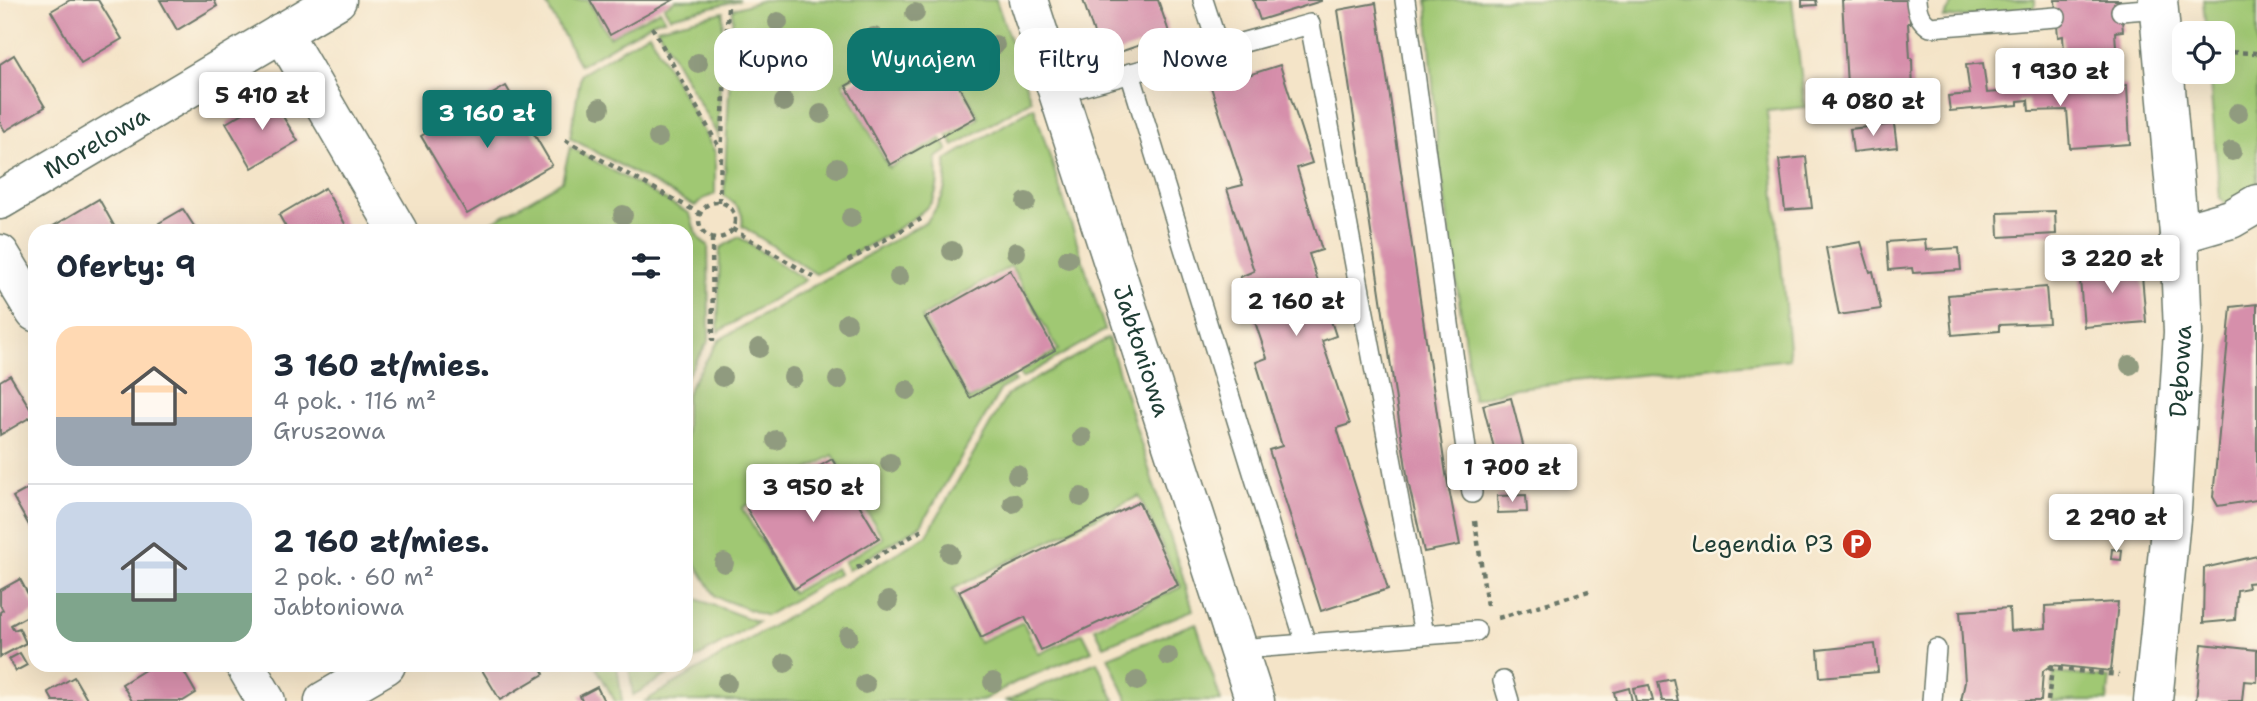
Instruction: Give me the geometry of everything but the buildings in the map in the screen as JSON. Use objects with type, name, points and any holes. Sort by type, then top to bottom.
[{"type":"street","name":"Morelowa","points":[[0,200],[337,0]]},
{"type":"street","name":"Jabłoniowa","points":[[1028,0],[1255,701]]},
{"type":"street","name":"Dębowa","points":[[2154,701],[2172,509],[2183,332],[2179,234],[2158,4]]},
{"type":"street","points":[[282,32],[394,224]]},
{"type":"street","points":[[2179,234],[2231,219],[2257,204]]},
{"type":"street","points":[[0,254],[28,300]]},
{"type":"street","points":[[249,672],[267,701]]},
{"type":"street","points":[[324,701],[374,672]]},
{"type":"lane","points":[[1203,0],[1212,28]]},
{"type":"lane","points":[[1405,0],[1472,493]]},
{"type":"lane","points":[[1916,0],[1917,13],[1930,27],[2056,17]]},
{"type":"lane","points":[[2121,11],[2158,4]]},
{"type":"lane","points":[[1252,40],[1310,24],[1424,634]]},
{"type":"lane","points":[[1059,93],[1138,72]]},
{"type":"lane","points":[[1130,74],[1306,644]]},
{"type":"lane","points":[[1239,649],[1424,634],[1483,626]]},
{"type":"lane","points":[[1932,701],[1936,649]]},
{"type":"lane","points":[[1503,681],[1508,701]]},
{"type":"path","points":[[719,202],[728,6]]},
{"type":"path","points":[[652,27],[722,152]]},
{"type":"path","points":[[2235,52],[2257,52]]},
{"type":"path","points":[[565,140],[699,214]]},
{"type":"path","points":[[719,202],[725,203],[733,212],[735,223],[724,237],[712,238],[699,226],[699,214],[707,204],[719,202]]},
{"type":"path","points":[[848,261],[921,219]]},
{"type":"path","points":[[732,229],[817,279]]},
{"type":"path","points":[[712,238],[713,341]]},
{"type":"path","points":[[1472,493],[1487,608]]},
{"type":"path","points":[[857,568],[924,529]]},
{"type":"path","points":[[1483,626],[1591,590]]},
{"type":"path","points":[[2048,701],[2050,668],[2123,676]]},
{"type":"green space","points":[[544,0],[588,0],[609,37],[660,10],[665,19],[657,20],[580,65]]},
{"type":"green space","points":[[676,0],[740,0],[670,17],[664,7]]},
{"type":"green space","points":[[763,0],[996,0],[1014,51],[1014,91],[1028,91],[1031,100],[954,146],[948,136],[979,118],[964,91],[1000,91],[1000,28],[847,28],[847,81],[843,83],[889,168],[941,139],[948,150],[936,158],[936,190],[925,209],[896,229],[816,274],[742,226],[739,208],[724,196],[729,91],[833,91],[833,28],[732,28],[733,9]]},
{"type":"green space","points":[[1427,0],[1792,0],[1805,107],[1767,111],[1790,359],[1515,388],[1473,400],[1437,143]]},
{"type":"green space","points":[[1955,0],[2035,0],[2035,11],[1943,18]]},
{"type":"green space","points":[[2203,0],[2257,0],[2257,192],[2226,204],[2220,198],[2210,84],[2235,84],[2235,21],[2205,21]]},
{"type":"green space","points":[[723,12],[722,28],[714,28],[714,91],[720,91],[718,136],[657,28]]},
{"type":"green space","points":[[649,33],[715,152],[715,194],[695,206],[570,138],[581,74]]},
{"type":"green space","points":[[1034,107],[1105,330],[1022,378],[1019,373],[1058,350],[1011,266],[922,317],[969,400],[1013,377],[1015,381],[1001,389],[921,525],[848,570],[844,562],[883,538],[833,455],[742,508],[792,593],[836,568],[839,574],[766,616],[716,597],[693,559],[693,381],[719,340],[927,221],[944,193],[946,160]]},
{"type":"green space","points":[[570,147],[690,214],[693,224],[489,224],[562,181]]},
{"type":"green space","points":[[693,224],[698,236],[708,245],[709,340],[693,366]]},
{"type":"green space","points":[[739,237],[805,280],[718,332],[720,248]]},
{"type":"green space","points":[[1108,338],[1193,610],[1104,646],[1095,628],[1181,587],[1139,496],[953,589],[979,642],[1023,622],[1039,654],[1083,633],[1092,651],[1016,682],[981,701],[645,701],[927,535],[1007,395]]},
{"type":"green space","points":[[693,598],[758,622],[693,660]]},
{"type":"green space","points":[[1196,623],[1221,701],[1128,701],[1108,657]]},
{"type":"green space","points":[[1097,662],[1115,701],[1005,701]]},
{"type":"green space","points":[[599,672],[618,672],[622,701],[615,701]]},
{"type":"green space","points":[[630,672],[672,672],[633,695]]},
{"type":"green space","points":[[2054,673],[2110,678],[2107,701],[2051,701]]},
{"type":"place","name":"Legendia P3","points":[[1857,544]]}]
